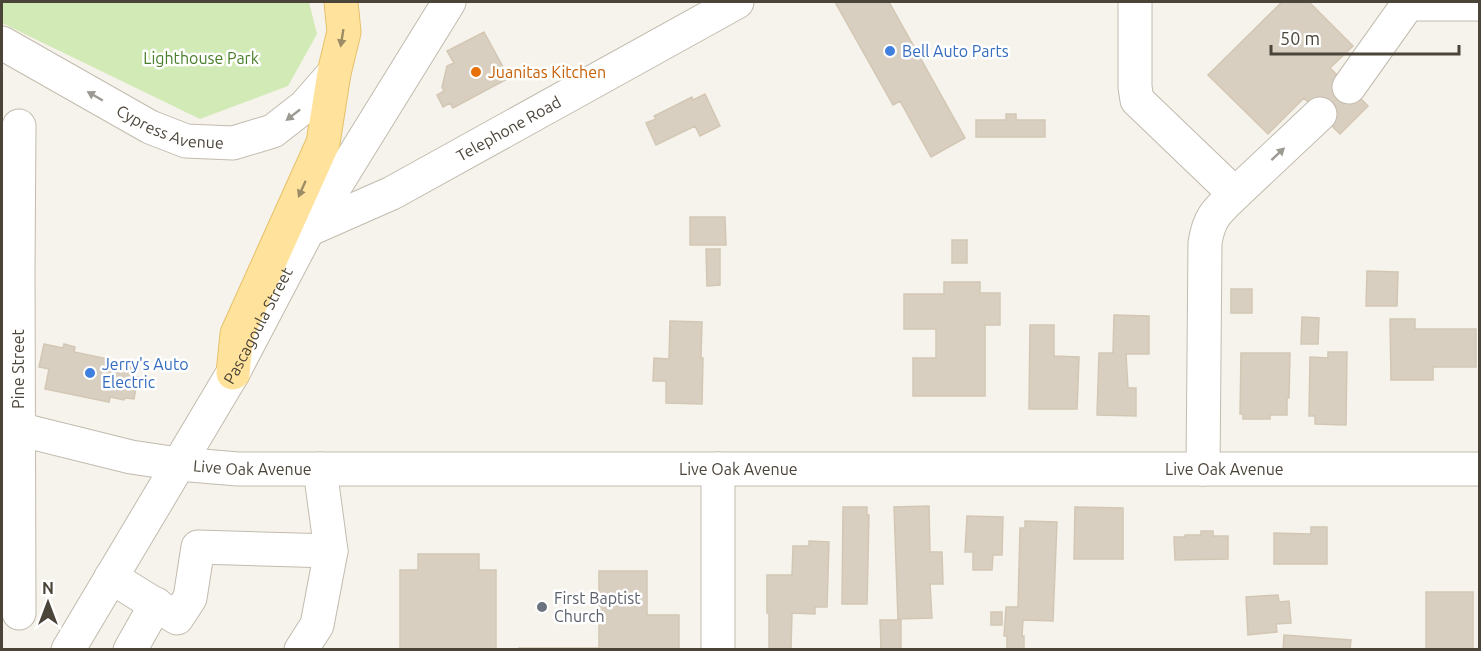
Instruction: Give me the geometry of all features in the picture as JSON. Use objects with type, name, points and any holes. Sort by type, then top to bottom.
[{"type":"main road","points":[[233,373],[237,334],[323,143],[334,73],[344,32],[341,2]]},
{"type":"street","name":"Pascagoula Street","points":[[68,650],[233,373],[308,230],[449,2]]},
{"type":"street","name":"Telephone Road","points":[[308,230],[392,193],[737,2]]},
{"type":"street","points":[[1135,2],[1137,100],[1235,194]]},
{"type":"street","points":[[1349,87],[1408,3],[1479,4]]},
{"type":"street","name":"Cypress Avenue","points":[[2,42],[150,127],[186,141],[233,143],[273,130],[305,106],[334,73]]},
{"type":"street","points":[[1203,469],[1207,228],[1212,219],[1235,194],[1320,114]]},
{"type":"street","name":"Pine Street","points":[[19,126],[18,268],[10,426],[19,612]]},
{"type":"street","name":"Live Oak Avenue","points":[[10,426],[131,457],[238,469],[1479,469]]},
{"type":"street","points":[[301,650],[316,626],[331,551],[321,469]]},
{"type":"street","points":[[718,469],[718,650]]},
{"type":"street","points":[[111,577],[177,618],[190,598],[198,548],[331,551]]},
{"type":"street","points":[[130,650],[156,604]]},
{"type":"green space","name":"Lighthouse Park","points":[[2,2],[309,2],[317,34],[288,86],[200,119],[2,23]]},
{"type":"building","name":"Bell Auto Parts","points":[[835,2],[889,2],[965,138],[931,157],[900,101],[893,105]]},
{"type":"building","points":[[1282,2],[1309,2],[1353,46],[1330,68],[1368,106],[1340,134],[1304,98],[1268,134],[1208,75]]},
{"type":"building","name":"Juanitas Kitchen","points":[[484,32],[509,78],[453,108],[450,103],[443,107],[437,95],[444,91],[442,87],[447,66],[454,63],[447,51]]},
{"type":"building","points":[[705,94],[720,126],[700,136],[695,126],[656,145],[646,123],[656,119],[654,116],[692,97],[693,100]]},
{"type":"building","points":[[1006,114],[1016,114],[1016,120],[1045,120],[1045,137],[976,137],[976,120],[1006,120]]},
{"type":"building","points":[[690,217],[725,217],[726,245],[690,245]]},
{"type":"building","points":[[952,240],[967,240],[967,263],[952,263]]},
{"type":"building","points":[[706,249],[720,249],[720,285],[707,286]]},
{"type":"building","points":[[1367,271],[1398,272],[1397,306],[1366,306]]},
{"type":"building","points":[[944,282],[980,282],[980,293],[1000,293],[1000,325],[985,325],[985,396],[913,396],[913,358],[936,358],[936,329],[904,329],[904,294],[944,294]]},
{"type":"building","points":[[1231,289],[1252,289],[1252,313],[1231,313]]},
{"type":"building","points":[[1114,315],[1149,316],[1149,354],[1126,354],[1128,388],[1136,388],[1136,416],[1097,415],[1099,353],[1113,353]]},
{"type":"building","points":[[1302,317],[1319,318],[1318,344],[1301,344]]},
{"type":"building","points":[[1390,319],[1415,319],[1415,329],[1476,329],[1476,367],[1433,367],[1433,380],[1391,380]]},
{"type":"building","points":[[670,321],[702,322],[702,404],[666,403],[666,381],[653,381],[654,358],[669,359]]},
{"type":"building","points":[[1030,325],[1054,325],[1054,356],[1079,357],[1077,409],[1029,409]]},
{"type":"building","name":"Jerry's Auto Electric","points":[[44,344],[63,348],[64,344],[75,347],[74,352],[118,361],[118,364],[132,367],[130,376],[138,377],[134,399],[125,398],[124,400],[110,397],[109,402],[45,389],[49,369],[39,367]]},
{"type":"building","points":[[1328,352],[1347,352],[1346,425],[1315,424],[1315,416],[1309,416],[1310,357],[1328,358]]},
{"type":"building","points":[[1241,353],[1290,353],[1287,415],[1270,415],[1270,419],[1243,419],[1243,414],[1240,414]]},
{"type":"building","points":[[929,506],[930,552],[942,552],[943,584],[930,584],[932,618],[898,619],[894,507]]},
{"type":"building","points":[[843,507],[867,507],[867,515],[869,515],[867,604],[842,604]]},
{"type":"building","points":[[1075,507],[1123,508],[1123,559],[1074,559]]},
{"type":"building","points":[[967,516],[1003,517],[1002,555],[993,555],[992,570],[973,570],[973,552],[965,552]]},
{"type":"building","points":[[1025,521],[1057,522],[1053,621],[1023,620],[1024,650],[1007,650],[1007,636],[1004,636],[1006,607],[1018,607],[1020,528],[1025,528]]},
{"type":"building","points":[[1311,527],[1327,527],[1327,564],[1274,564],[1274,533],[1311,534]]},
{"type":"building","points":[[1201,531],[1213,531],[1213,536],[1228,536],[1228,559],[1175,560],[1174,537],[1201,535]]},
{"type":"building","points":[[809,541],[829,542],[827,607],[815,607],[815,614],[792,613],[791,650],[769,650],[767,575],[792,575],[793,546],[809,546]]},
{"type":"building","points":[[418,554],[479,554],[479,570],[496,570],[496,650],[400,650],[400,570],[418,570]]},
{"type":"building","points":[[599,571],[647,571],[647,615],[679,615],[679,650],[599,650]]},
{"type":"building","points":[[1426,592],[1473,592],[1473,650],[1426,650]]},
{"type":"building","points":[[1278,595],[1279,602],[1289,601],[1291,623],[1276,624],[1277,632],[1248,635],[1246,597]]},
{"type":"building","points":[[991,612],[1002,612],[1002,625],[991,625]]},
{"type":"building","points":[[880,620],[901,620],[901,650],[881,650]]},
{"type":"building","points":[[1284,635],[1351,640],[1350,650],[1283,650]]},
{"type":"building","points":[[519,648],[599,648],[599,650],[519,650]]},
{"type":"place","name":"Bell Auto Parts","points":[[890,51]]},
{"type":"place","name":"Juanitas Kitchen","points":[[476,72]]},
{"type":"place","name":"Jerry's Auto Electric","points":[[90,373]]},
{"type":"place","name":"First Baptist Church","points":[[542,607]]}]
